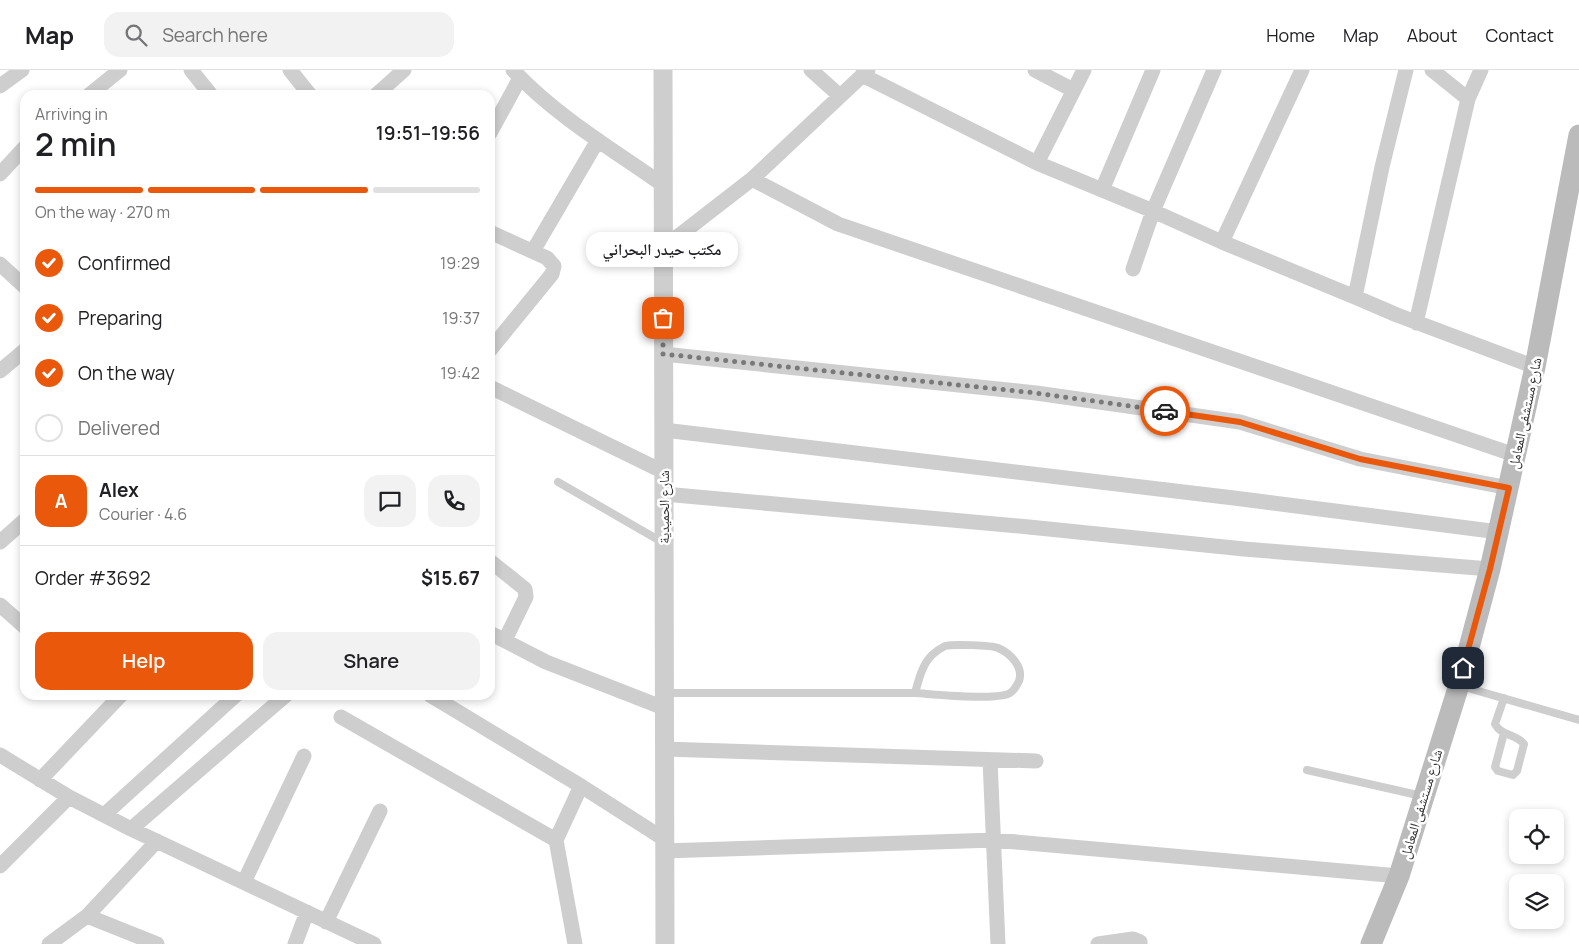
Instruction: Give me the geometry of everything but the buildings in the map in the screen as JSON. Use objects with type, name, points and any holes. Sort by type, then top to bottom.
[{"type":"main road","name":"شارع مستشفى المعامل","points":[[1371,944],[1399,876],[1458,685],[1490,569],[1535,367],[1579,135]]},
{"type":"street","points":[[0,86],[22,70]]},
{"type":"street","points":[[95,90],[120,70]]},
{"type":"street","points":[[191,70],[207,90]]},
{"type":"street","points":[[290,70],[306,90]]},
{"type":"street","points":[[382,90],[404,70]]},
{"type":"street","name":"شارع الحميدية","points":[[663,70],[665,944]]},
{"type":"street","points":[[812,70],[840,96]]},
{"type":"street","points":[[1035,70],[1073,90]]},
{"type":"street","points":[[1037,163],[1084,70]]},
{"type":"street","points":[[1102,190],[1153,70]]},
{"type":"street","points":[[1133,269],[1152,211],[1214,70]]},
{"type":"street","points":[[1222,242],[1302,70]]},
{"type":"street","points":[[1355,296],[1382,167],[1406,70]]},
{"type":"street","points":[[1432,70],[1468,99]]},
{"type":"street","points":[[1416,323],[1468,99],[1481,70]]},
{"type":"street","points":[[663,248],[752,179],[865,72],[1037,163],[1416,323],[1535,367]]},
{"type":"street","points":[[495,122],[517,74],[530,88],[584,131],[663,185]]},
{"type":"street","points":[[533,251],[598,140]]},
{"type":"street","points":[[0,174],[20,152]]},
{"type":"street","points":[[752,179],[838,224],[1515,455]]},
{"type":"street","points":[[495,234],[547,258],[554,266],[552,274],[495,341]]},
{"type":"street","points":[[0,264],[20,282]]},
{"type":"street","points":[[0,371],[20,354]]},
{"type":"street","points":[[663,354],[1036,393],[1240,422],[1360,459],[1509,488]]},
{"type":"street","points":[[495,389],[664,472]]},
{"type":"street","points":[[664,430],[1224,496],[1499,532]]},
{"type":"street","points":[[664,494],[1244,549],[1490,569]]},
{"type":"street","points":[[0,542],[20,524]]},
{"type":"street","points":[[495,565],[525,589],[526,597],[504,640]]},
{"type":"street","points":[[0,605],[20,623]]},
{"type":"street","points":[[495,636],[546,662],[664,700]]},
{"type":"street","points":[[40,780],[109,700]]},
{"type":"street","points":[[104,815],[230,700]]},
{"type":"street","points":[[131,829],[280,700]]},
{"type":"street","points":[[438,700],[581,786],[664,845],[994,840],[1399,876]]},
{"type":"street","points":[[341,717],[556,840]]},
{"type":"street","points":[[664,749],[1036,761]]},
{"type":"street","points":[[0,755],[69,797],[131,829],[374,944]]},
{"type":"street","points":[[244,882],[304,756]]},
{"type":"street","points":[[990,760],[998,944]]},
{"type":"street","points":[[575,944],[556,840],[581,786]]},
{"type":"street","points":[[0,866],[69,797]]},
{"type":"street","points":[[326,922],[380,811]]},
{"type":"street","points":[[49,944],[68,937],[157,841]]},
{"type":"street","points":[[296,944],[307,912]]},
{"type":"street","points":[[87,916],[157,944]]},
{"type":"street","points":[[1098,944],[1133,940],[1140,942],[1140,944]]},
{"type":"lane","points":[[558,482],[664,543]]},
{"type":"lane","points":[[664,700],[915,693],[998,697],[1010,693],[1016,687],[1020,678],[1019,669],[1017,662],[996,647],[944,646],[924,664],[915,693]]},
{"type":"lane","points":[[1458,685],[1579,720]]},
{"type":"lane","points":[[1504,698],[1495,724],[1504,734],[1521,740],[1524,744],[1517,772],[1513,775],[1498,771],[1495,767],[1504,734]]},
{"type":"lane","points":[[1307,770],[1424,796]]},
{"type":"way so far","points":[[663,318],[663,354],[1036,393],[1165,411]]},
{"type":"place","name":"مكتب حيدر البحراني","points":[[663,318]]},
{"type":"route","points":[[1165,411],[1240,422],[1360,459],[1509,488],[1490,569],[1463,668]]}]
